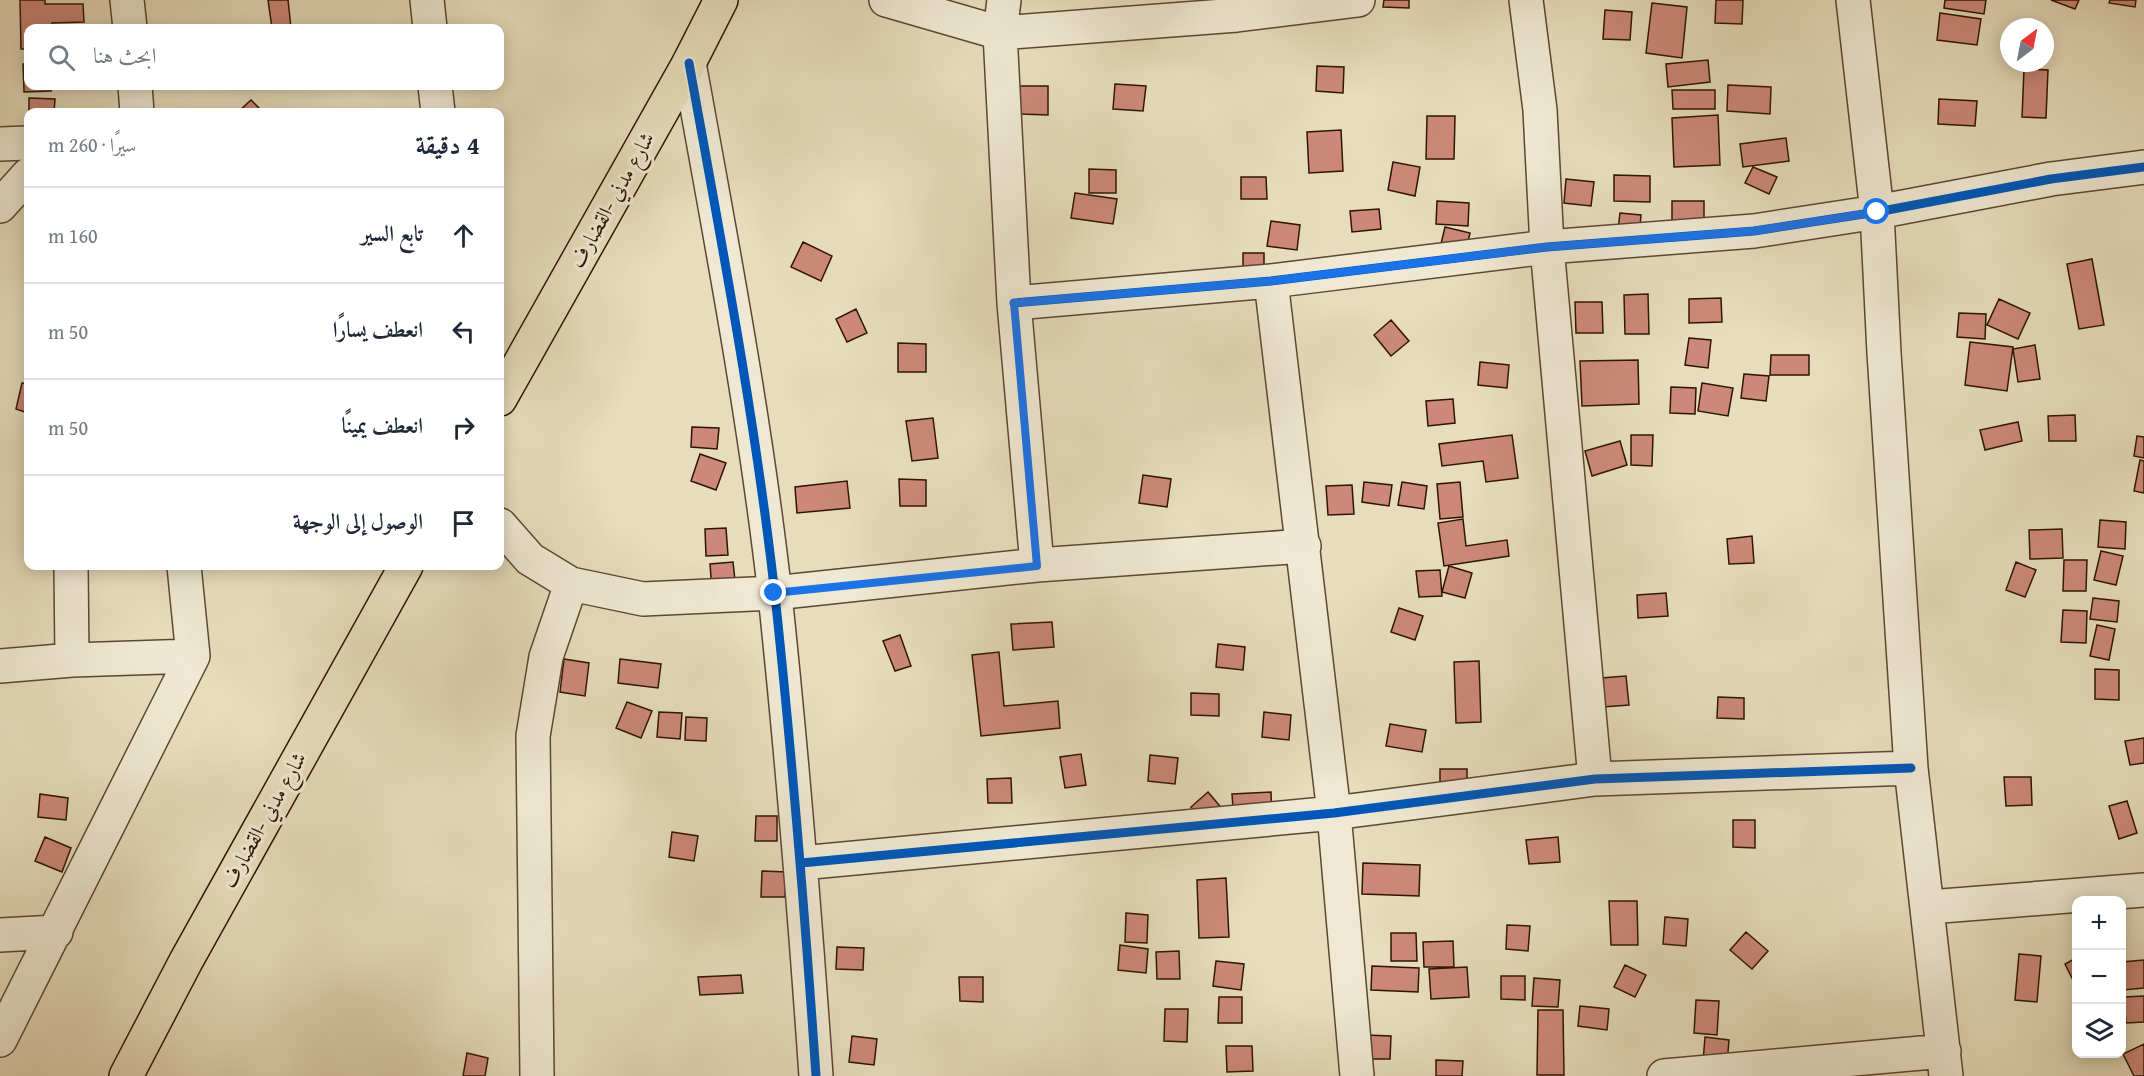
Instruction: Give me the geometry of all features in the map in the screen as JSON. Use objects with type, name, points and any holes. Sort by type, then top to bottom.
[{"type":"highway","name":"شارع مدني -القضارف","points":[[504,392],[689,63],[721,0]]},
{"type":"highway","name":"شارع مدني -القضارف","points":[[126,1076],[186,961],[404,570]]},
{"type":"street","points":[[127,0],[129,24]]},
{"type":"street","points":[[427,0],[430,24]]},
{"type":"street","points":[[886,0],[1000,33],[1237,15],[1358,0]]},
{"type":"street","points":[[1004,0],[1000,33],[1014,303],[1037,566]]},
{"type":"street","points":[[1526,0],[1540,110],[1547,247],[1595,779]]},
{"type":"street","points":[[1664,1076],[1945,1064],[1929,908],[1911,768],[1877,212],[1853,0]]},
{"type":"street","points":[[689,63],[742,354],[774,593],[801,863],[816,1076]]},
{"type":"street","points":[[135,90],[137,108]]},
{"type":"street","points":[[435,90],[438,108]]},
{"type":"street","points":[[0,144],[24,143]]},
{"type":"street","points":[[1014,303],[1271,281],[1547,247],[1754,231],[1877,212],[2051,179],[2144,167]]},
{"type":"street","points":[[0,206],[24,179]]},
{"type":"street","points":[[1271,281],[1334,813],[1357,1076]]},
{"type":"street","points":[[504,530],[530,559],[571,584],[643,599],[774,593],[1037,566],[1304,546]]},
{"type":"street","points":[[71,570],[72,660]]},
{"type":"street","points":[[0,1040],[193,656],[184,570]]},
{"type":"street","points":[[537,1076],[533,736],[546,657],[571,584]]},
{"type":"street","points":[[0,666],[72,660],[193,656]]},
{"type":"street","points":[[801,863],[1334,813],[1595,779],[1911,768]]},
{"type":"street","points":[[1929,908],[2144,890]]},
{"type":"street","points":[[0,935],[56,932]]},
{"type":"building","points":[[20,0],[45,0],[45,4],[83,4],[84,22],[24,24],[24,49],[21,49]]},
{"type":"building","points":[[268,0],[288,0],[291,24],[271,24]]},
{"type":"building","points":[[1384,0],[1409,0],[1409,8],[1383,7]]},
{"type":"building","points":[[1716,0],[1743,0],[1742,24],[1715,23]]},
{"type":"building","points":[[1945,0],[1986,0],[1984,14],[1944,8]]},
{"type":"building","points":[[2051,0],[2079,0],[2075,9]]},
{"type":"building","points":[[2110,0],[2136,0],[2135,7],[2109,3]]},
{"type":"building","points":[[1652,3],[1687,7],[1682,58],[1646,53]]},
{"type":"building","points":[[1605,10],[1632,12],[1630,40],[1603,39]]},
{"type":"building","points":[[1940,13],[1981,19],[1977,45],[1937,40]]},
{"type":"building","points":[[1708,60],[1710,82],[1668,87],[1666,64]]},
{"type":"building","points":[[23,64],[24,90],[51,90],[24,92]]},
{"type":"building","points":[[1317,66],[1344,67],[1343,93],[1316,91]]},
{"type":"building","points":[[2024,72],[2048,72],[2046,118],[2022,117]]},
{"type":"building","points":[[1115,84],[1146,86],[1143,111],[1113,109]]},
{"type":"building","points":[[1728,85],[1771,87],[1770,114],[1727,111]]},
{"type":"building","points":[[1020,86],[1048,86],[1048,115],[1020,114]]},
{"type":"building","points":[[1672,90],[1715,90],[1715,109],[1673,109]]},
{"type":"building","points":[[29,98],[55,99],[54,108],[29,108]]},
{"type":"building","points":[[1939,99],[1977,101],[1975,126],[1938,124]]},
{"type":"building","points":[[251,100],[259,108],[242,108]]},
{"type":"building","points":[[1718,115],[1720,165],[1674,167],[1672,118]]},
{"type":"building","points":[[1427,116],[1455,116],[1454,159],[1426,159]]},
{"type":"building","points":[[1341,130],[1343,171],[1309,173],[1307,132]]},
{"type":"building","points":[[1786,138],[1789,161],[1743,167],[1740,144]]},
{"type":"building","points":[[1393,162],[1420,167],[1415,196],[1388,190]]},
{"type":"building","points":[[1753,167],[1777,177],[1769,194],[1745,183]]},
{"type":"building","points":[[1089,169],[1116,170],[1116,193],[1089,193]]},
{"type":"building","points":[[1614,175],[1650,176],[1650,202],[1614,201]]},
{"type":"building","points":[[1241,177],[1266,177],[1267,199],[1241,199]]},
{"type":"building","points":[[1566,179],[1594,182],[1591,206],[1564,203]]},
{"type":"building","points":[[1075,193],[1117,199],[1113,224],[1071,218]]},
{"type":"building","points":[[1437,201],[1469,203],[1468,226],[1436,224]]},
{"type":"building","points":[[1672,201],[1704,201],[1704,229],[1672,229]]},
{"type":"building","points":[[1379,209],[1381,229],[1352,232],[1350,211]]},
{"type":"building","points":[[1620,213],[1641,215],[1638,249],[1616,247]]},
{"type":"building","points":[[1271,221],[1300,225],[1297,250],[1267,246]]},
{"type":"building","points":[[1445,227],[1470,233],[1461,271],[1436,265]]},
{"type":"building","points":[[803,242],[832,256],[821,281],[791,267]]},
{"type":"building","points":[[1243,253],[1264,253],[1264,279],[1243,279]]},
{"type":"building","points":[[2092,259],[2104,325],[2079,329],[2067,264]]},
{"type":"building","points":[[1648,294],[1649,334],[1625,334],[1624,295]]},
{"type":"building","points":[[1721,298],[1722,322],[1689,323],[1689,299]]},
{"type":"building","points":[[1999,299],[2030,313],[2018,339],[1987,325]]},
{"type":"building","points":[[1575,302],[1602,302],[1603,333],[1576,333]]},
{"type":"building","points":[[856,309],[867,333],[847,342],[836,319]]},
{"type":"building","points":[[1959,313],[1986,314],[1985,339],[1957,337]]},
{"type":"building","points":[[1391,320],[1409,341],[1391,356],[1374,335]]},
{"type":"building","points":[[1689,338],[1711,340],[1708,368],[1685,365]]},
{"type":"building","points":[[1970,342],[2013,347],[2007,391],[1965,385]]},
{"type":"building","points":[[898,343],[926,344],[926,372],[898,372]]},
{"type":"building","points":[[2035,345],[2040,379],[2018,382],[2013,349]]},
{"type":"building","points":[[1771,355],[1809,355],[1809,375],[1770,375]]},
{"type":"building","points":[[1638,360],[1639,404],[1582,406],[1580,361]]},
{"type":"building","points":[[1480,362],[1509,365],[1507,388],[1478,385]]},
{"type":"building","points":[[1744,374],[1769,376],[1766,401],[1741,398]]},
{"type":"building","points":[[22,383],[24,383],[24,412],[16,409]]},
{"type":"building","points":[[1702,383],[1733,388],[1728,416],[1698,411]]},
{"type":"building","points":[[1671,387],[1696,388],[1695,414],[1670,413]]},
{"type":"building","points":[[1453,399],[1455,423],[1428,426],[1426,401]]},
{"type":"building","points":[[2075,415],[2076,441],[2049,441],[2048,416]]},
{"type":"building","points":[[933,418],[938,458],[912,461],[906,421]]},
{"type":"building","points":[[2018,422],[2022,441],[1985,450],[1980,430]]},
{"type":"building","points":[[692,427],[719,428],[717,449],[691,447]]},
{"type":"building","points":[[1512,435],[1518,478],[1486,482],[1483,461],[1442,466],[1439,444]]},
{"type":"building","points":[[1631,435],[1653,435],[1652,466],[1631,465]]},
{"type":"building","points":[[2137,436],[2144,437],[2144,458],[2134,456]]},
{"type":"building","points":[[1620,441],[1627,465],[1592,476],[1585,451]]},
{"type":"building","points":[[700,454],[726,463],[716,490],[691,481]]},
{"type":"building","points":[[2140,460],[2144,461],[2144,493],[2134,491]]},
{"type":"building","points":[[1143,475],[1171,479],[1167,507],[1139,503]]},
{"type":"building","points":[[899,479],[926,480],[926,506],[900,506]]},
{"type":"building","points":[[847,481],[850,508],[797,513],[795,487]]},
{"type":"building","points":[[1364,482],[1392,485],[1389,506],[1362,502]]},
{"type":"building","points":[[1402,482],[1427,486],[1424,509],[1398,505]]},
{"type":"building","points":[[1460,482],[1463,517],[1440,519],[1437,484]]},
{"type":"building","points":[[1352,485],[1354,514],[1328,515],[1326,486]]},
{"type":"building","points":[[1463,519],[1466,546],[1507,540],[1509,556],[1444,566],[1438,523]]},
{"type":"building","points":[[2100,520],[2126,522],[2125,549],[2098,547]]},
{"type":"building","points":[[726,528],[728,555],[706,556],[705,529]]},
{"type":"building","points":[[2062,529],[2063,558],[2030,559],[2029,530]]},
{"type":"building","points":[[1752,536],[1754,563],[1729,564],[1727,539]]},
{"type":"building","points":[[2101,551],[2123,556],[2116,585],[2094,580]]},
{"type":"building","points":[[2064,560],[2087,560],[2086,591],[2063,591]]},
{"type":"building","points":[[733,562],[736,589],[712,591],[710,564]]},
{"type":"building","points":[[2016,562],[2036,570],[2025,597],[2006,590]]},
{"type":"building","points":[[1449,566],[1472,573],[1465,598],[1442,592]]},
{"type":"building","points":[[1440,570],[1442,596],[1419,597],[1416,571]]},
{"type":"building","points":[[1666,593],[1668,616],[1638,618],[1637,595]]},
{"type":"building","points":[[2093,598],[2119,601],[2117,622],[2090,619]]},
{"type":"building","points":[[1399,608],[1423,616],[1415,640],[1391,632]]},
{"type":"building","points":[[2063,610],[2087,611],[2086,643],[2061,642]]},
{"type":"building","points":[[1052,622],[1054,647],[1013,650],[1011,624]]},
{"type":"building","points":[[2097,625],[2115,629],[2109,660],[2090,656]]},
{"type":"building","points":[[900,635],[911,666],[895,671],[883,641]]},
{"type":"building","points":[[1218,644],[1245,647],[1243,670],[1216,667]]},
{"type":"building","points":[[999,652],[1004,706],[1058,701],[1060,728],[981,736],[972,655]]},
{"type":"building","points":[[564,659],[589,663],[585,696],[560,692]]},
{"type":"building","points":[[620,659],[661,664],[658,688],[618,683]]},
{"type":"building","points":[[1479,661],[1481,722],[1456,723],[1454,662]]},
{"type":"building","points":[[2095,669],[2119,670],[2119,700],[2095,699]]},
{"type":"building","points":[[1626,676],[1629,705],[1603,707],[1601,678]]},
{"type":"building","points":[[1191,693],[1219,694],[1219,716],[1191,715]]},
{"type":"building","points":[[1718,697],[1744,698],[1744,719],[1717,718]]},
{"type":"building","points":[[627,702],[652,711],[641,738],[616,728]]},
{"type":"building","points":[[659,712],[682,713],[680,739],[657,737]]},
{"type":"building","points":[[1264,712],[1291,715],[1289,740],[1262,737]]},
{"type":"building","points":[[686,717],[707,718],[706,741],[685,740]]},
{"type":"building","points":[[1390,724],[1426,730],[1422,752],[1386,746]]},
{"type":"building","points":[[2144,738],[2144,763],[2130,765],[2125,741]]},
{"type":"building","points":[[1081,754],[1086,785],[1065,788],[1060,757]]},
{"type":"building","points":[[1150,755],[1178,758],[1175,784],[1148,781]]},
{"type":"building","points":[[1440,769],[1467,769],[1467,798],[1440,797]]},
{"type":"building","points":[[2004,777],[2031,777],[2032,805],[2006,806]]},
{"type":"building","points":[[1011,778],[1012,803],[988,803],[987,779]]},
{"type":"building","points":[[1208,792],[1224,811],[1206,826],[1191,807]]},
{"type":"building","points":[[1271,792],[1272,820],[1234,823],[1232,794]]},
{"type":"building","points":[[40,794],[68,798],[66,820],[38,817]]},
{"type":"building","points":[[2127,801],[2137,833],[2119,839],[2109,806]]},
{"type":"building","points":[[756,816],[777,816],[777,841],[755,841]]},
{"type":"building","points":[[1733,820],[1755,820],[1755,848],[1733,847]]},
{"type":"building","points":[[672,832],[698,836],[694,861],[669,857]]},
{"type":"building","points":[[45,837],[71,848],[62,872],[35,861]]},
{"type":"building","points":[[1558,837],[1560,862],[1529,864],[1526,840]]},
{"type":"building","points":[[1363,863],[1420,865],[1419,896],[1362,894]]},
{"type":"building","points":[[762,871],[787,872],[785,897],[761,897]]},
{"type":"building","points":[[1226,878],[1229,937],[1199,938],[1197,880]]},
{"type":"building","points":[[1609,901],[1637,901],[1638,945],[1611,945]]},
{"type":"building","points":[[1126,913],[1148,915],[1147,943],[1125,942]]},
{"type":"building","points":[[1665,917],[1688,919],[1686,946],[1663,944]]},
{"type":"building","points":[[1507,925],[1530,926],[1528,951],[1506,949]]},
{"type":"building","points":[[1746,932],[1768,951],[1752,969],[1730,950]]},
{"type":"building","points":[[1391,933],[1416,933],[1417,961],[1391,961]]},
{"type":"building","points":[[1453,941],[1454,967],[1424,967],[1423,942]]},
{"type":"building","points":[[1120,945],[1148,949],[1146,973],[1118,970]]},
{"type":"building","points":[[837,947],[864,948],[863,970],[836,969]]},
{"type":"building","points":[[1179,951],[1180,979],[1157,979],[1156,952]]},
{"type":"building","points":[[2019,954],[2041,956],[2037,1002],[2015,1000]]},
{"type":"building","points":[[2072,960],[2072,978],[2065,964]]},
{"type":"building","points":[[2144,960],[2144,988],[2126,990],[2126,962]]},
{"type":"building","points":[[1216,961],[1244,964],[1241,990],[1213,986]]},
{"type":"building","points":[[1625,965],[1646,975],[1635,997],[1614,987]]},
{"type":"building","points":[[1372,966],[1419,968],[1418,992],[1371,990]]},
{"type":"building","points":[[1467,967],[1469,997],[1431,999],[1429,969]]},
{"type":"building","points":[[741,975],[743,993],[700,995],[698,977]]},
{"type":"building","points":[[1501,976],[1525,976],[1525,1000],[1501,999]]},
{"type":"building","points":[[959,977],[983,977],[983,1002],[960,1001]]},
{"type":"building","points":[[1534,978],[1560,980],[1558,1007],[1532,1006]]},
{"type":"building","points":[[2144,996],[2144,1022],[2126,1023],[2126,997]]},
{"type":"building","points":[[1219,997],[1242,997],[1242,1023],[1218,1023]]},
{"type":"building","points":[[1696,1000],[1719,1001],[1717,1035],[1694,1033]]},
{"type":"building","points":[[1580,1006],[1609,1009],[1607,1030],[1578,1026]]},
{"type":"building","points":[[1165,1009],[1188,1009],[1187,1042],[1164,1041]]},
{"type":"building","points":[[1538,1010],[1563,1010],[1564,1075],[1537,1075]]},
{"type":"building","points":[[1366,1035],[1391,1036],[1390,1059],[1365,1059]]},
{"type":"building","points":[[852,1036],[877,1039],[874,1065],[849,1062]]},
{"type":"building","points":[[1705,1037],[1729,1040],[1727,1064],[1703,1062]]},
{"type":"building","points":[[2144,1044],[2144,1076],[2134,1076],[2125,1058],[2126,1053]]},
{"type":"building","points":[[1226,1046],[1252,1046],[1253,1071],[1227,1072]]},
{"type":"building","points":[[467,1053],[488,1058],[485,1076],[463,1076]]},
{"type":"building","points":[[1436,1060],[1463,1061],[1462,1076],[1436,1076]]},
{"type":"cycle path","points":[[689,63],[736,329],[767,528],[793,775],[816,1076]]},
{"type":"cycle path","points":[[1014,303],[1271,281],[1547,247],[1754,231],[1877,212],[2051,179],[2144,167]]},
{"type":"cycle path","points":[[801,863],[1334,813],[1595,779],[1911,768]]},
{"type":"route","points":[[774,593],[1037,566],[1014,303],[1271,281],[1547,247],[1754,231],[1877,212]]}]
